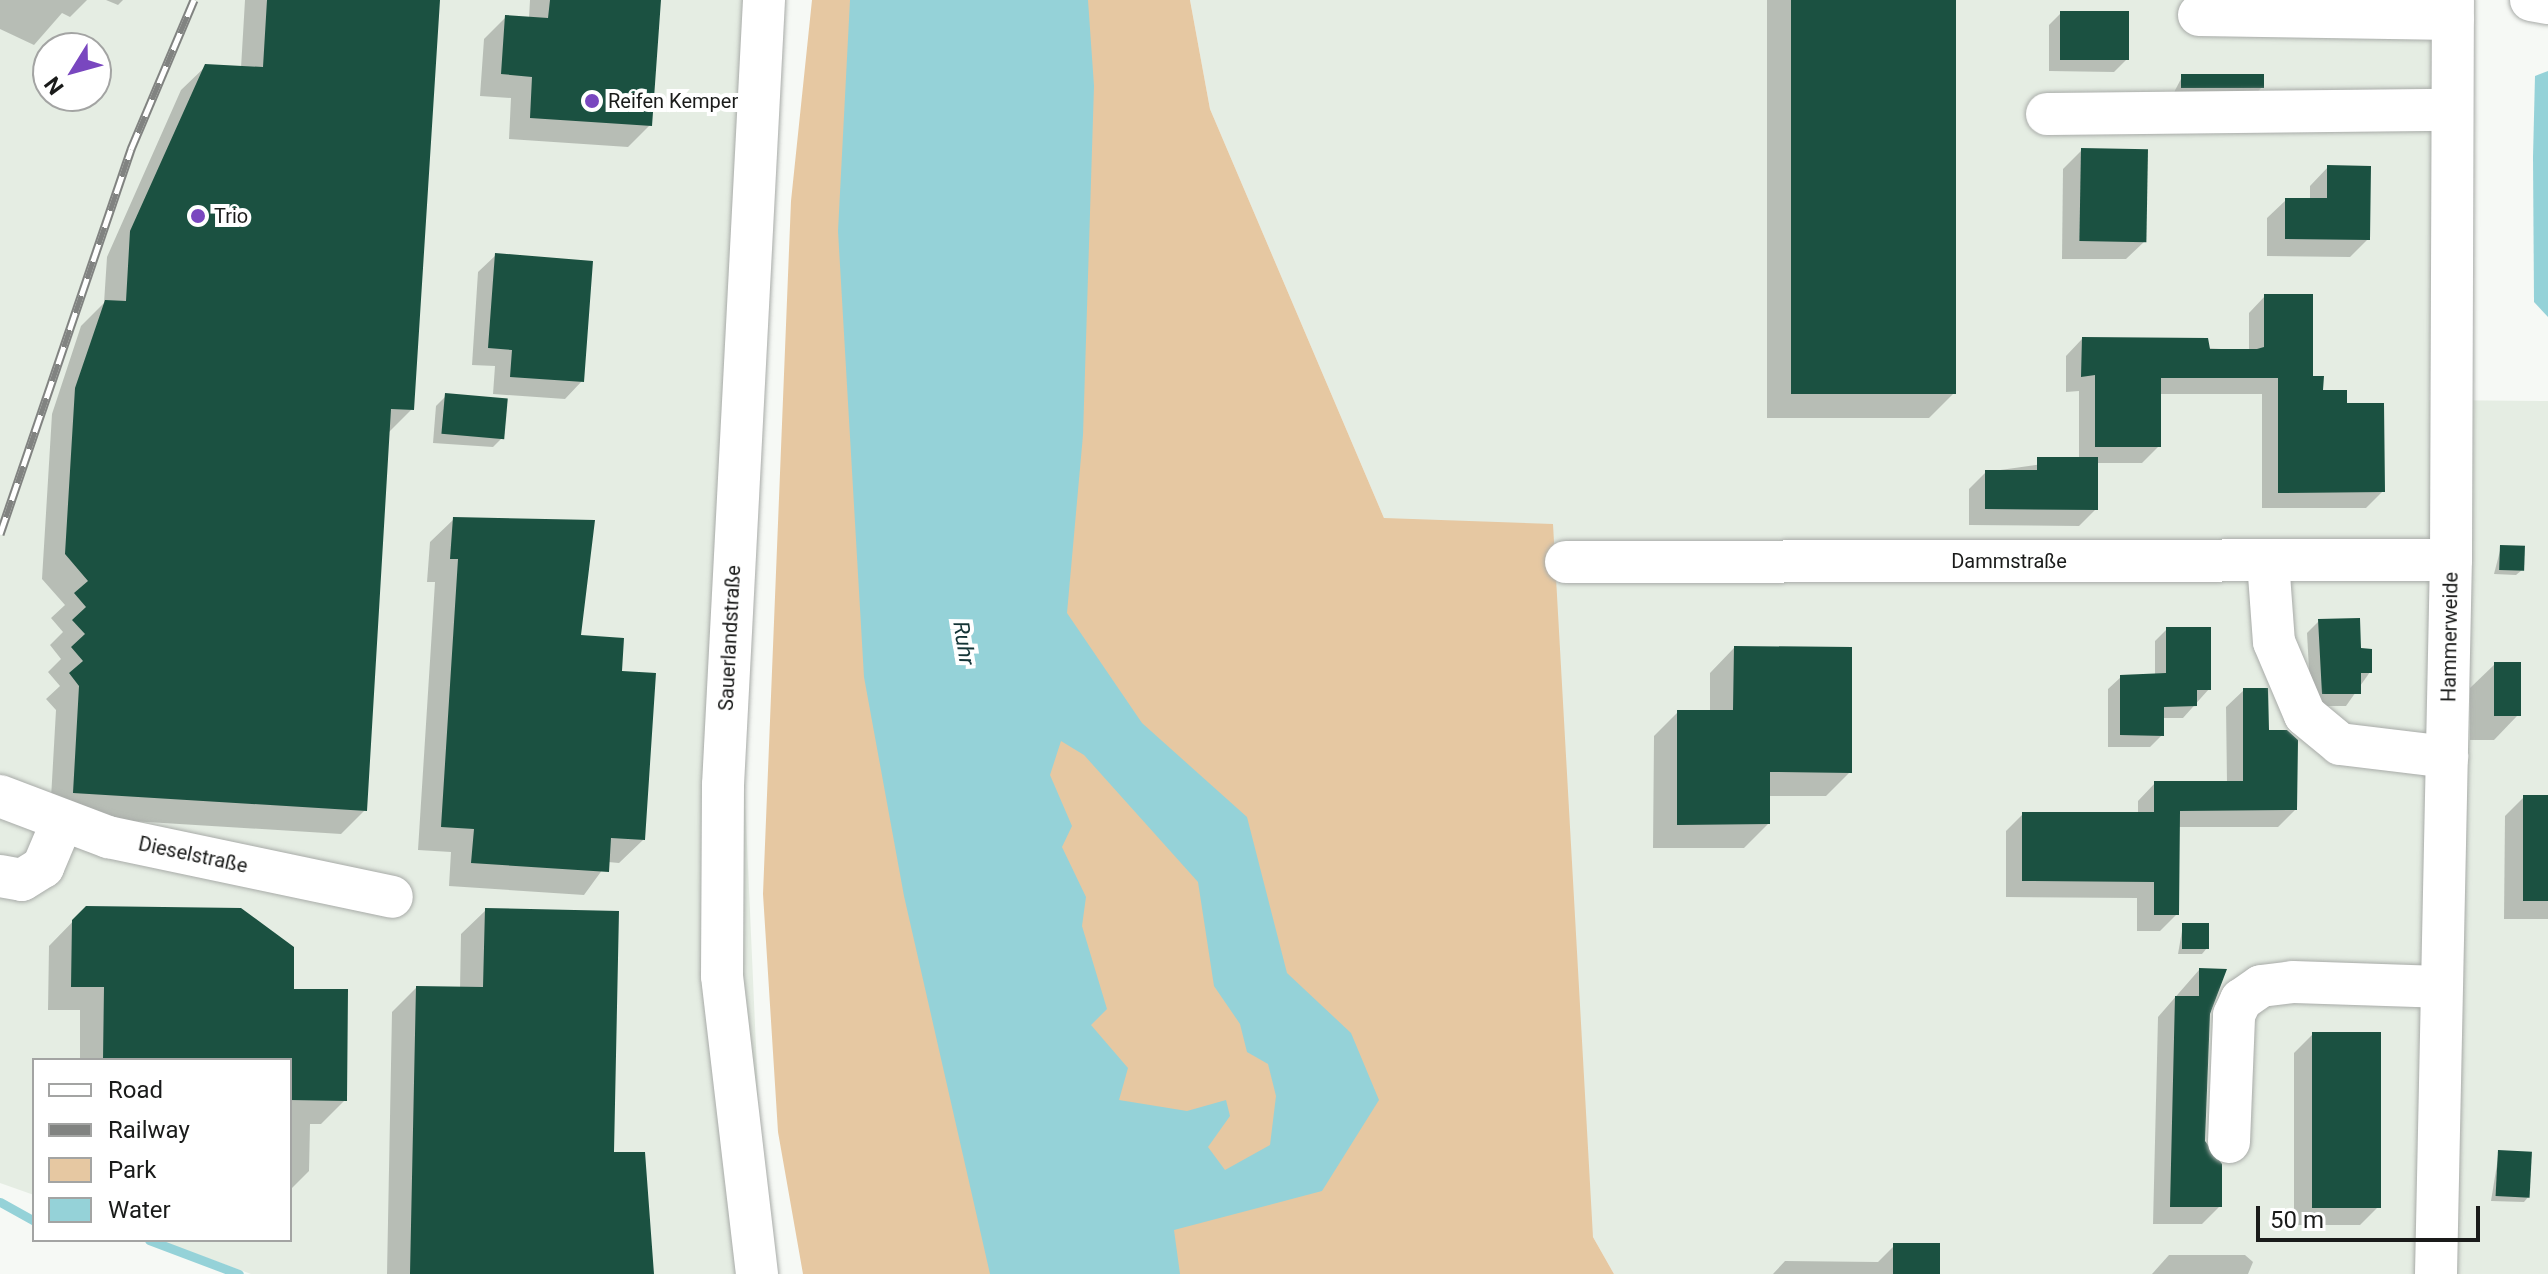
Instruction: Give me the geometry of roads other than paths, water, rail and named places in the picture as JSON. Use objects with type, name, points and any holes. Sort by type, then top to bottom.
[{"type":"street","name":"Sauerlandstraße","points":[[757,1274],[722,976],[723,785],[764,0]]},
{"type":"street","points":[[2531,0],[2548,3]]},
{"type":"street","points":[[2199,15],[2453,9]]},
{"type":"street","name":"Hammerweide","points":[[2436,1274],[2451,560],[2453,9]]},
{"type":"street","points":[[2047,114],[2452,110]]},
{"type":"street","name":"Dammstraße","points":[[1566,562],[2451,560]]},
{"type":"street","points":[[2268,561],[2274,642],[2305,715],[2340,744],[2447,757]]},
{"type":"street","name":"Dieselstraße","points":[[0,796],[62,822],[392,897]]},
{"type":"street","points":[[0,876],[22,880],[43,867],[62,822]]},
{"type":"street","points":[[2229,1142],[2234,1015],[2241,1000],[2261,986],[2292,982],[2441,987]]},
{"type":"water","name":"Ruhr","points":[[850,0],[1088,0],[1094,86],[1083,435],[1067,613],[1142,723],[1247,817],[1287,973],[1351,1033],[1379,1100],[1322,1191],[1174,1230],[1180,1274],[990,1274],[904,896],[864,677],[838,231]],"holes":[[[1061,741],[1084,755],[1198,882],[1214,986],[1240,1024],[1247,1052],[1268,1064],[1276,1096],[1270,1145],[1225,1170],[1208,1147],[1230,1116],[1226,1100],[1187,1111],[1119,1100],[1128,1068],[1091,1025],[1107,1009],[1082,926],[1086,897],[1062,847],[1072,826],[1050,775]]]},
{"type":"water","points":[[2548,71],[2548,317],[2534,302],[2533,157],[2535,76]]},
{"type":"waterway","points":[[0,1202],[32,1220]]},
{"type":"waterway","points":[[154,1242],[239,1274]]},
{"type":"railway","points":[[0,534],[131,149],[194,0]]},
{"type":"place","name":"Reifen Kemper","points":[[592,101]]},
{"type":"place","name":"Trio","points":[[198,216]]}]
